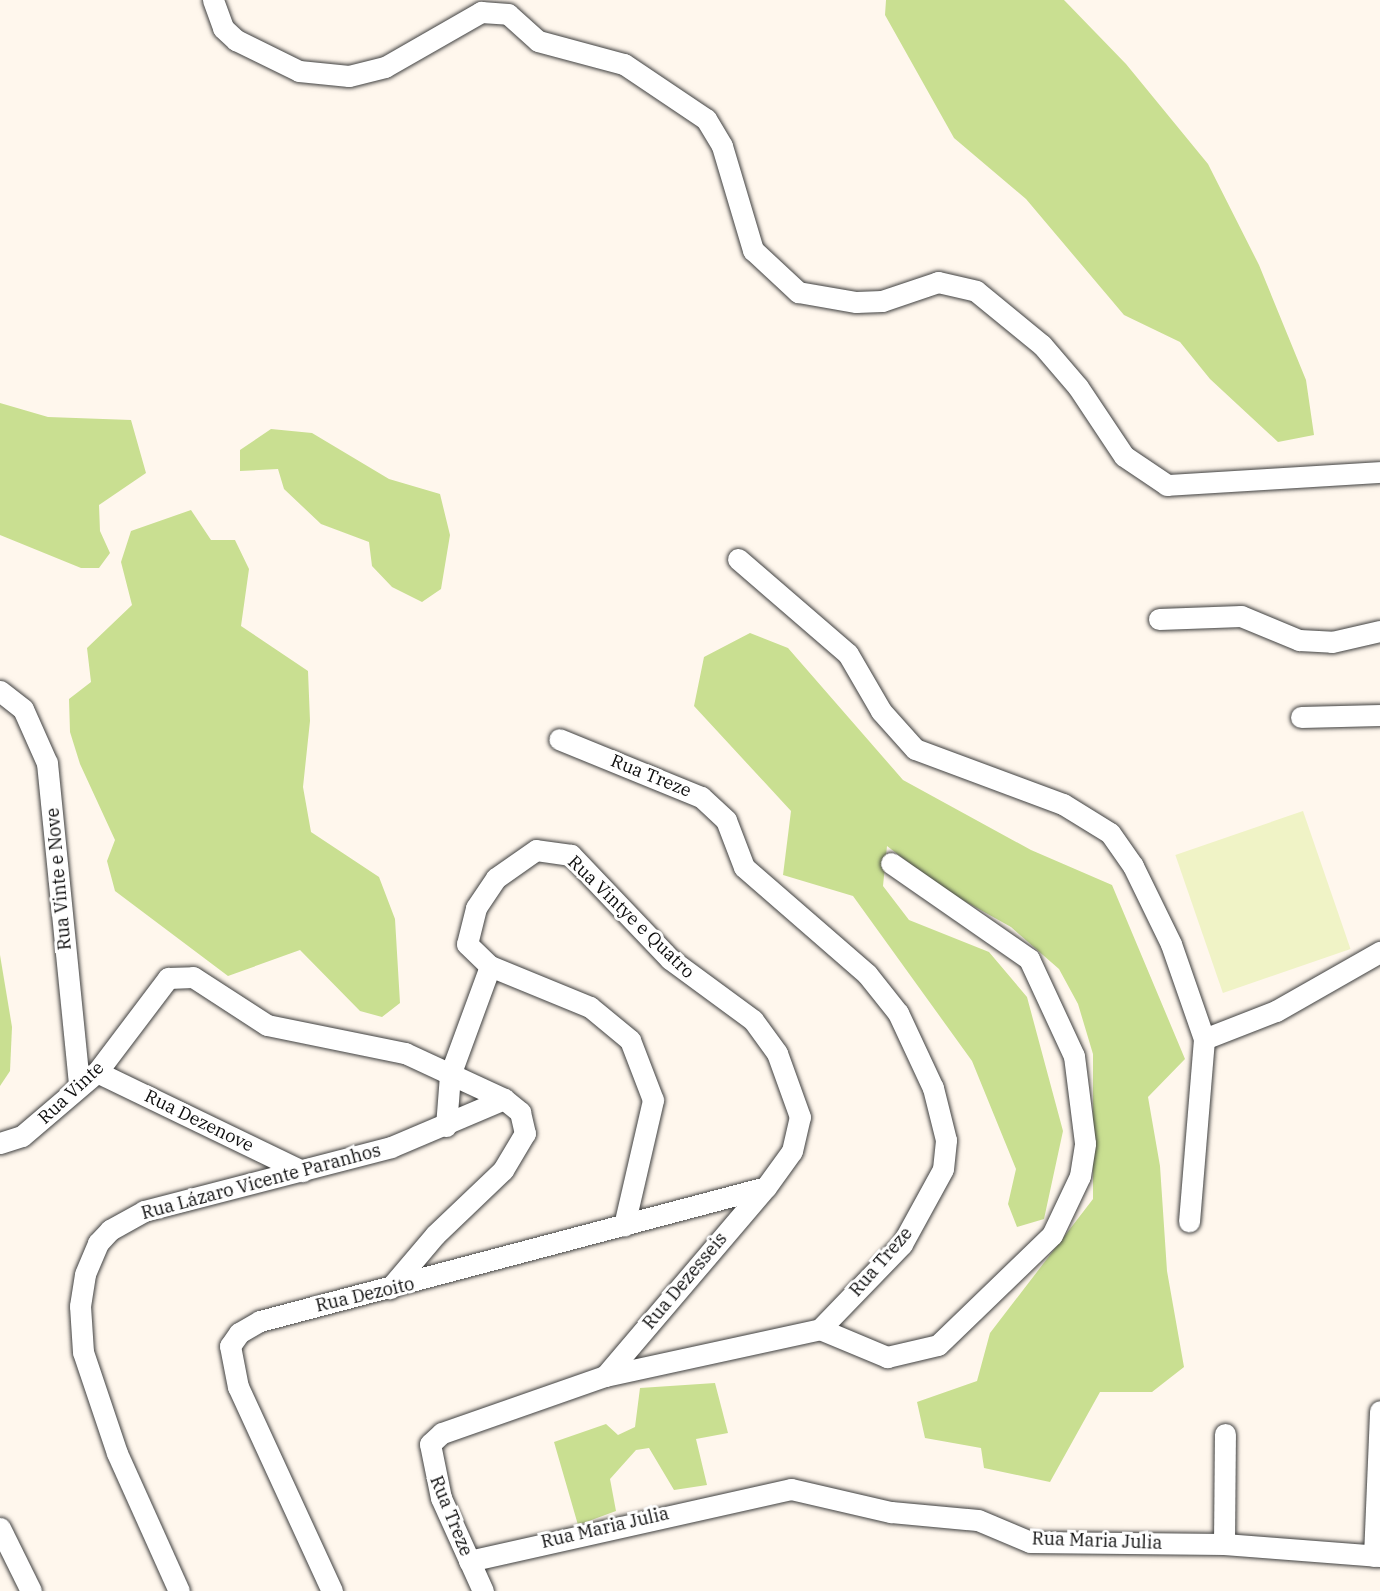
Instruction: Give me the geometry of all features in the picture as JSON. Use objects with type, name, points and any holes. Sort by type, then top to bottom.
[{"type":"street","points":[[213,0],[223,28],[236,40],[299,71],[340,76],[386,67],[482,12],[508,14],[538,41],[624,64],[706,119],[719,138],[753,250],[798,292],[856,302],[882,301],[938,282],[976,291],[1042,345],[1078,387],[1124,456],[1167,485],[1380,472]]},
{"type":"street","points":[[738,560],[848,654],[881,711],[915,749],[1063,804],[1110,833],[1153,902],[1204,1039],[1189,1221]]},
{"type":"street","points":[[1159,619],[1240,616],[1299,640],[1332,642],[1380,631]]},
{"type":"street","name":"Rua Vinte e Nove","points":[[0,691],[23,709],[47,763],[79,1084]]},
{"type":"street","points":[[1300,717],[1380,715]]},
{"type":"street","name":"Rua Treze","points":[[483,1591],[438,1488],[430,1444],[442,1432],[605,1376],[820,1329],[902,1244],[943,1169],[946,1140],[933,1088],[898,1013],[867,974],[744,867],[726,820],[701,797],[559,739]]},
{"type":"street","name":"Rua Vintye e Quatro","points":[[490,966],[467,944],[466,934],[496,878],[536,850],[571,855],[670,959],[753,1020],[777,1053],[797,1096],[798,1135],[766,1187]]},
{"type":"street","points":[[820,1329],[887,1357],[938,1345],[1052,1235],[1080,1176],[1085,1143],[1074,1056],[1029,959],[891,863]]},
{"type":"street","points":[[1204,1039],[1285,1007],[1380,952]]},
{"type":"street","points":[[446,1126],[450,1075],[490,966],[562,992],[612,1021],[630,1040],[650,1082],[652,1111],[624,1226]]},
{"type":"street","name":"Rua Vinte","points":[[0,1143],[31,1130],[79,1084],[97,1072],[168,978],[193,977],[267,1025],[378,1044],[450,1075]]},
{"type":"street","name":"Rua Dezenove","points":[[97,1072],[302,1171]]},
{"type":"street","points":[[390,1288],[423,1248],[520,1148],[523,1121],[504,1099],[450,1075]]},
{"type":"street","name":"Rua Lázaro Vicente Paranhos","points":[[179,1591],[94,1393],[82,1340],[85,1274],[110,1230],[144,1211],[302,1171],[446,1126],[504,1099]]},
{"type":"street","name":"Rua Dezoito","points":[[332,1591],[238,1387],[230,1346],[260,1321],[436,1278],[766,1187]]},
{"type":"street","name":"Rua Dezesseis","points":[[605,1376],[766,1187]]},
{"type":"street","points":[[423,1248],[436,1278]]},
{"type":"street","points":[[1377,1556],[1380,1411]]},
{"type":"street","points":[[1224,1544],[1225,1434]]},
{"type":"street","name":"Rua Maria Julia","points":[[469,1561],[791,1489],[891,1512],[978,1520],[1030,1542],[1224,1544],[1377,1556]]},
{"type":"street","points":[[0,1528],[31,1591]]},
{"type":"green space","points":[[886,0],[1064,0],[1126,64],[1208,164],[1259,265],[1306,380],[1314,435],[1278,442],[1210,379],[1180,342],[1124,315],[1026,199],[954,138],[885,15]]},
{"type":"green space","points":[[0,403],[48,417],[131,420],[146,473],[99,505],[100,531],[110,553],[99,568],[81,568],[0,535]]},
{"type":"green space","points":[[271,429],[312,433],[389,479],[440,494],[450,535],[441,589],[422,602],[392,587],[372,566],[369,542],[321,524],[284,489],[278,469],[240,471],[240,450]]},
{"type":"green space","points":[[191,510],[211,540],[235,540],[249,569],[241,626],[308,671],[310,721],[303,787],[311,832],[379,877],[395,919],[400,1003],[382,1017],[360,1011],[300,950],[228,976],[115,891],[107,861],[115,840],[80,764],[70,732],[69,699],[91,682],[87,648],[132,605],[121,562],[131,531]]},
{"type":"green space","points":[[750,633],[788,648],[903,780],[1031,850],[1112,885],[1185,1059],[1148,1097],[1160,1166],[1167,1271],[1184,1367],[1152,1392],[1100,1392],[1050,1482],[984,1468],[981,1448],[925,1438],[917,1402],[977,1381],[990,1333],[1093,1199],[1093,1054],[1078,1004],[1059,969],[1011,927],[943,889],[887,846],[883,886],[909,920],[989,952],[1027,997],[1063,1131],[1044,1219],[1017,1227],[1008,1204],[1016,1169],[972,1061],[853,896],[783,875],[791,811],[694,706],[704,657]]},
{"type":"green space","points":[[1303,811],[1351,949],[1223,993],[1175,855]]},
{"type":"green space","points":[[0,955],[12,1027],[10,1071],[0,1086]]},
{"type":"green space","points":[[715,1383],[728,1433],[696,1439],[707,1485],[674,1490],[649,1448],[636,1450],[610,1479],[616,1511],[578,1525],[554,1442],[606,1424],[618,1435],[635,1427],[640,1388]]}]
